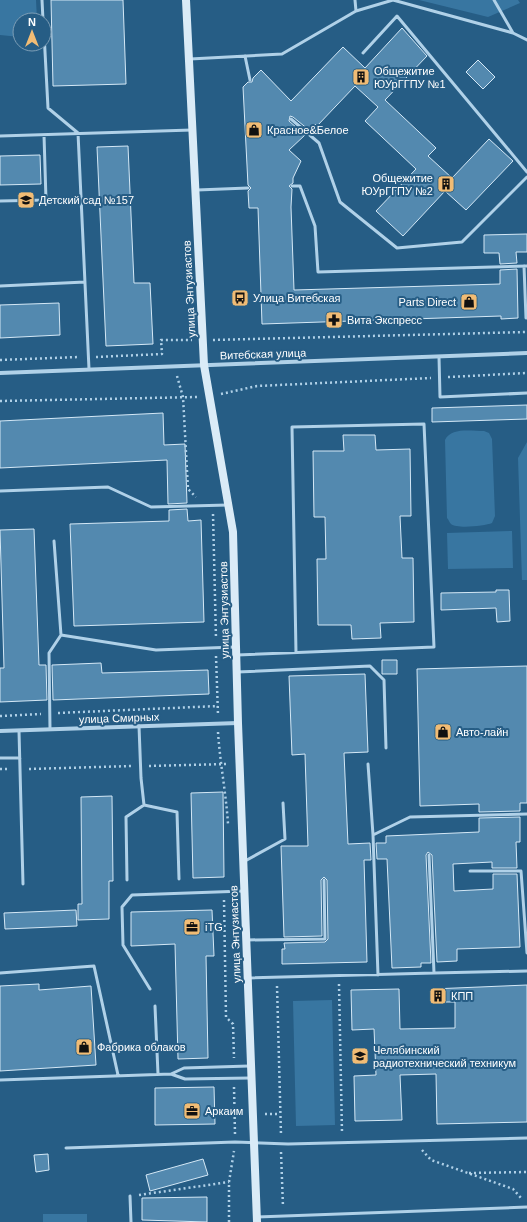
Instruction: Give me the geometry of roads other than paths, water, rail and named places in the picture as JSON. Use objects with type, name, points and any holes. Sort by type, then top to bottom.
[{"type":"main road","name":"улица Энтузиастов","points":[[186,0],[204,365],[234,532],[238,723],[257,1220]]},
{"type":"street","name":"Витебская улица","points":[[0,373],[527,353]]},
{"type":"street","name":"улица Смирных","points":[[0,731],[238,723]]},
{"type":"lane","points":[[42,0],[43,12]]},
{"type":"lane","points":[[355,0],[356,11]]},
{"type":"lane","points":[[189,59],[282,54],[356,11],[393,0],[513,33],[527,40]]},
{"type":"lane","points":[[494,0],[513,33]]},
{"type":"lane","points":[[363,53],[397,16],[527,172]]},
{"type":"lane","points":[[45,52],[48,108],[78,133],[89,369]]},
{"type":"lane","points":[[245,56],[250,80]]},
{"type":"lane","points":[[291,119],[319,143],[340,202],[397,248],[462,242],[527,177]]},
{"type":"lane","points":[[0,136],[192,130]]},
{"type":"lane","points":[[0,201],[46,200],[44,135]]},
{"type":"lane","points":[[292,186],[300,186],[315,226],[318,272],[526,266],[526,318]]},
{"type":"lane","points":[[195,190],[248,188]]},
{"type":"lane","points":[[0,286],[85,282]]},
{"type":"lane","points":[[439,357],[440,397],[527,393]]},
{"type":"lane","points":[[61,635],[156,650],[216,648],[236,651],[296,653],[434,647],[424,424],[292,427],[296,653]]},
{"type":"lane","points":[[0,490],[108,487],[151,507],[229,504]]},
{"type":"lane","points":[[50,729],[49,654],[61,635],[54,542]]},
{"type":"lane","points":[[237,672],[370,666],[384,680],[386,748]]},
{"type":"lane","points":[[139,726],[144,805]]},
{"type":"lane","points":[[19,731],[23,884]]},
{"type":"lane","points":[[0,758],[20,758]]},
{"type":"lane","points":[[368,764],[373,834],[378,975]]},
{"type":"lane","points":[[244,862],[285,839],[283,803]]},
{"type":"lane","points":[[126,880],[126,817],[144,805],[177,812],[179,879]]},
{"type":"lane","points":[[373,834],[410,817],[527,814]]},
{"type":"lane","points":[[429,855],[434,973]]},
{"type":"lane","points":[[470,871],[521,871],[527,953]]},
{"type":"lane","points":[[246,940],[325,939],[324,880]]},
{"type":"lane","points":[[150,989],[123,945],[122,907],[132,895],[244,891]]},
{"type":"lane","points":[[0,973],[94,966],[118,1075]]},
{"type":"lane","points":[[248,978],[527,971]]},
{"type":"lane","points":[[155,1006],[158,1074]]},
{"type":"lane","points":[[171,1074],[184,1068],[251,1066]]},
{"type":"lane","points":[[0,1080],[158,1074],[171,1074],[185,1079],[252,1078]]},
{"type":"lane","points":[[66,1148],[236,1142],[281,1144],[527,1138]]},
{"type":"lane","points":[[130,1196],[130,1222]]},
{"type":"lane","points":[[257,1220],[284,1216],[527,1207]]},
{"type":"place","name":"Общежитие ЮУрГГПУ №1","points":[[361,77]]},
{"type":"place","name":"Красное&Белое","points":[[254,130]]},
{"type":"place","name":"Общежитие ЮУрГГПУ №2","points":[[446,184]]},
{"type":"place","name":"Детский сад №157","points":[[26,200]]},
{"type":"place","name":"Улица Витебская","points":[[240,298]]},
{"type":"place","name":"Parts Direct","points":[[469,302]]},
{"type":"place","name":"Вита Экспресс","points":[[334,320]]},
{"type":"place","name":"Авто-лайн","points":[[443,732]]},
{"type":"place","name":"iTG","points":[[192,927]]},
{"type":"place","name":"КПП","points":[[438,996]]},
{"type":"place","name":"Фабрика облаков","points":[[84,1047]]},
{"type":"place","name":"Челябинский радиотехнический техникум","points":[[360,1056]]},
{"type":"place","name":"Аркаим","points":[[192,1111]]}]
